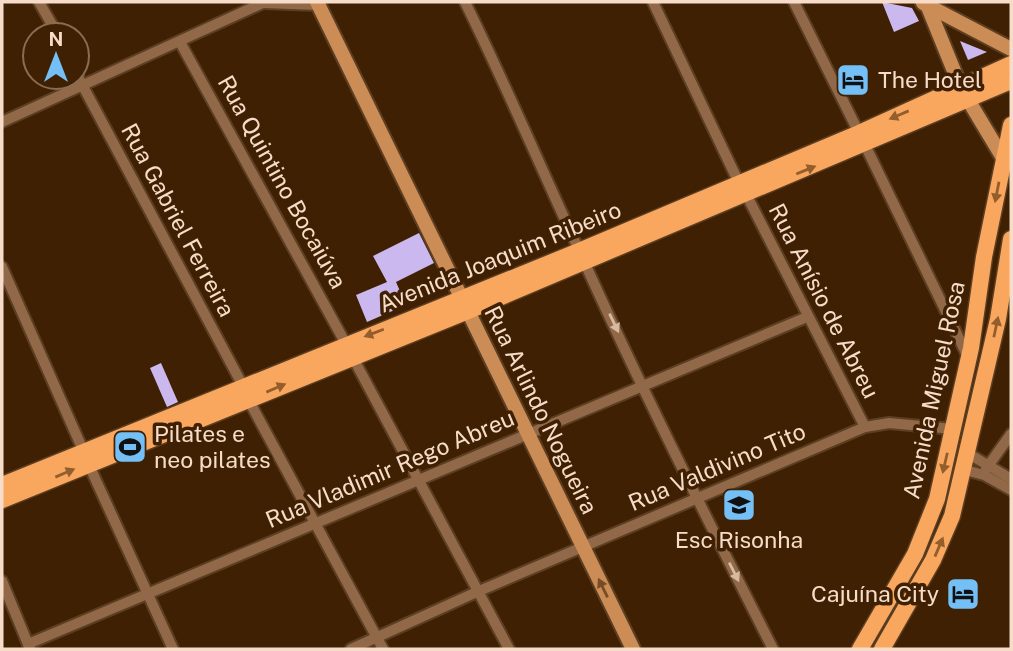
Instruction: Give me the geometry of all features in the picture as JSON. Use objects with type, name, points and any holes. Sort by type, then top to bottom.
[{"type":"main road","name":"Avenida Joaquim Ribeiro","points":[[965,95],[1011,64]]},
{"type":"main road","name":"Avenida Joaquim Ribeiro","points":[[2,485],[86,457],[464,305],[965,95],[1011,81]]},
{"type":"main road","name":"Avenida Miguel Rosa","points":[[860,649],[924,535],[937,499],[969,358],[1011,125]]},
{"type":"main road","name":"Avenida Miguel Rosa","points":[[882,649],[933,560],[952,516],[967,462],[1011,240]]},
{"type":"main road","name":"Avenida Joaquim Ribeiro","points":[[2,500],[86,457]]},
{"type":"street","points":[[39,2],[50,21]]},
{"type":"street","points":[[91,83],[264,2],[317,3]]},
{"type":"street","points":[[465,2],[519,113],[581,256],[697,498],[774,649]]},
{"type":"street","name":"Rua Anísio de Abreu","points":[[653,2],[743,189],[865,427]]},
{"type":"street","points":[[794,2],[969,358]]},
{"type":"street","points":[[924,2],[1011,49]]},
{"type":"street","points":[[924,2],[965,95],[1003,158]]},
{"type":"street","name":"Rua Arlindo Nogueira","points":[[317,3],[633,649]]},
{"type":"street","name":"Rua Quintino Bocaiúva","points":[[180,42],[480,591],[509,649]]},
{"type":"street","points":[[2,122],[74,91]]},
{"type":"street","name":"Rua Gabriel Ferreira","points":[[85,91],[313,524],[383,649]]},
{"type":"street","points":[[2,267],[173,649]]},
{"type":"street","name":"Rua Vladimir Rego Abreu","points":[[29,647],[147,594],[807,317]]},
{"type":"street","name":"Rua Valdivino Tito","points":[[351,649],[865,427],[889,423],[953,429]]},
{"type":"street","points":[[986,469],[1011,434]]},
{"type":"street","points":[[967,462],[1011,479]]},
{"type":"street","points":[[967,462],[986,469],[1011,490]]},
{"type":"street","points":[[2,581],[29,647]]},
{"type":"building","points":[[882,2],[912,8],[919,21],[894,32]]},
{"type":"building","points":[[960,41],[987,52],[968,60]]},
{"type":"building","points":[[419,233],[434,263],[396,282],[406,305],[367,322],[356,295],[387,282],[373,256]]},
{"type":"building","points":[[161,363],[178,402],[167,407],[150,368]]},
{"type":"place","name":"The Hotel","points":[[853,80]]},
{"type":"place","name":"Pilates e neo pilates","points":[[130,447]]},
{"type":"place","name":"Esc Risonha","points":[[739,505]]},
{"type":"place","name":"Cajuína City","points":[[963,594]]}]
